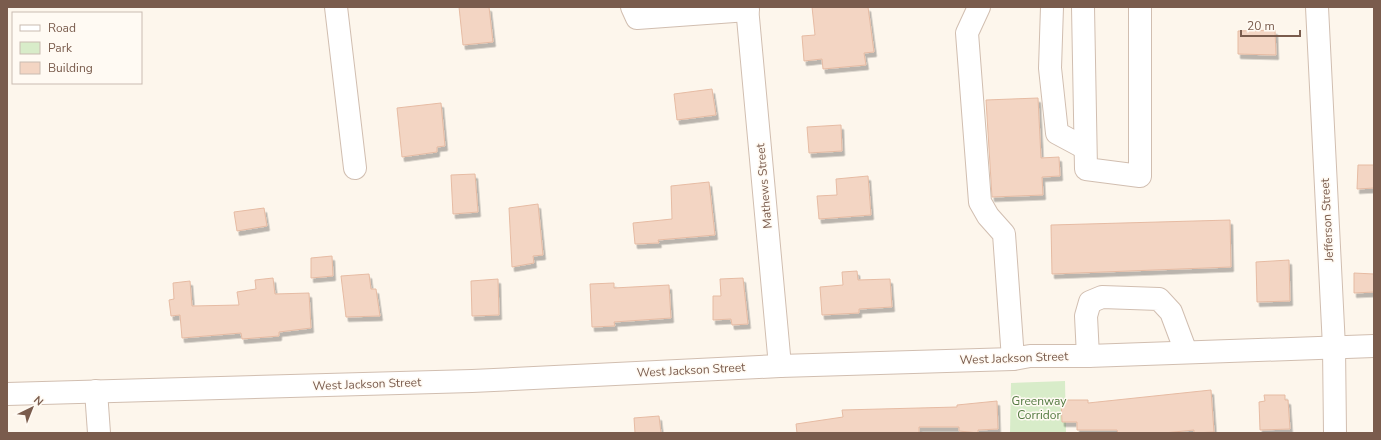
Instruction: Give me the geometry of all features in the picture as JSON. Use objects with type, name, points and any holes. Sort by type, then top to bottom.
[{"type":"street","points":[[336,7],[355,168]]},
{"type":"street","points":[[632,7],[637,18],[748,9]]},
{"type":"street","points":[[979,7],[967,33],[980,202],[988,216],[1004,234],[1013,359]]},
{"type":"street","points":[[1052,7],[1050,68],[1058,133],[1085,148]]},
{"type":"street","points":[[1083,7],[1086,169],[1140,176],[1140,7]]},
{"type":"street","name":"Jefferson Street","points":[[1317,7],[1334,347],[1335,433]]},
{"type":"street","name":"Mathews Street","points":[[748,9],[780,366]]},
{"type":"street","points":[[1088,356],[1086,316],[1090,302],[1102,296],[1158,299],[1171,312],[1186,352]]},
{"type":"street","name":"West Jackson Street","points":[[7,394],[472,381],[780,366],[1013,359],[1030,356],[1088,356],[1374,346]]},
{"type":"street","points":[[96,391],[99,433]]},
{"type":"green space","name":"Greenway Corridor","points":[[1065,381],[1066,433],[1010,433],[1011,383]]},
{"type":"building","points":[[459,7],[489,7],[493,42],[463,45]]},
{"type":"building","points":[[812,7],[868,7],[874,52],[864,53],[866,65],[823,69],[822,59],[804,61],[802,36],[815,35]]},
{"type":"building","points":[[1275,30],[1276,55],[1238,54],[1238,31]]},
{"type":"building","points":[[712,89],[716,115],[677,120],[674,94]]},
{"type":"building","points":[[1038,98],[1041,158],[1059,157],[1060,176],[1042,177],[1043,195],[992,197],[986,100]]},
{"type":"building","points":[[441,103],[445,146],[437,147],[437,152],[402,157],[397,108]]},
{"type":"building","points":[[841,125],[842,151],[809,153],[807,127]]},
{"type":"building","points":[[1358,165],[1374,165],[1374,188],[1357,189]]},
{"type":"building","points":[[475,174],[478,212],[453,214],[451,175]]},
{"type":"building","points":[[868,176],[871,215],[819,219],[817,196],[837,195],[836,179]]},
{"type":"building","points":[[709,182],[715,235],[658,240],[659,243],[635,244],[633,223],[672,219],[671,186]]},
{"type":"building","points":[[538,204],[543,255],[533,256],[534,263],[512,267],[509,208]]},
{"type":"building","points":[[264,208],[267,226],[237,231],[234,212]]},
{"type":"building","points":[[1230,220],[1231,267],[1052,274],[1051,225]]},
{"type":"building","points":[[332,256],[333,276],[311,278],[311,258]]},
{"type":"building","points":[[1289,260],[1290,301],[1257,302],[1256,262]]},
{"type":"building","points":[[857,271],[858,280],[890,279],[892,307],[859,309],[859,313],[822,315],[820,287],[843,285],[842,272]]},
{"type":"building","points":[[1354,273],[1374,274],[1374,292],[1354,293]]},
{"type":"building","points":[[369,274],[371,289],[376,289],[380,316],[346,317],[341,276]]},
{"type":"building","points":[[273,278],[275,294],[309,293],[311,328],[279,332],[279,336],[242,339],[241,333],[182,338],[180,315],[171,316],[169,300],[174,299],[173,283],[190,281],[192,306],[239,305],[237,292],[256,289],[255,280]]},
{"type":"building","points":[[743,278],[748,324],[732,325],[731,319],[713,320],[713,296],[721,296],[720,279]]},
{"type":"building","points":[[498,279],[499,315],[472,316],[471,281]]},
{"type":"building","points":[[614,283],[614,288],[669,285],[671,318],[614,322],[615,326],[592,327],[590,284]]},
{"type":"building","points":[[1211,390],[1214,432],[1194,433],[1194,430],[1164,433],[1118,433],[1117,430],[1077,430],[1077,422],[1062,422],[1061,400],[1088,400],[1088,403]]},
{"type":"building","points":[[1264,395],[1285,395],[1285,400],[1288,400],[1290,429],[1260,430],[1259,402],[1265,401]]},
{"type":"building","points":[[997,401],[998,429],[978,430],[978,433],[959,431],[959,427],[919,427],[919,433],[797,433],[796,424],[843,417],[842,410],[957,407],[957,405]]},
{"type":"building","points":[[659,416],[661,433],[635,433],[634,418]]}]
